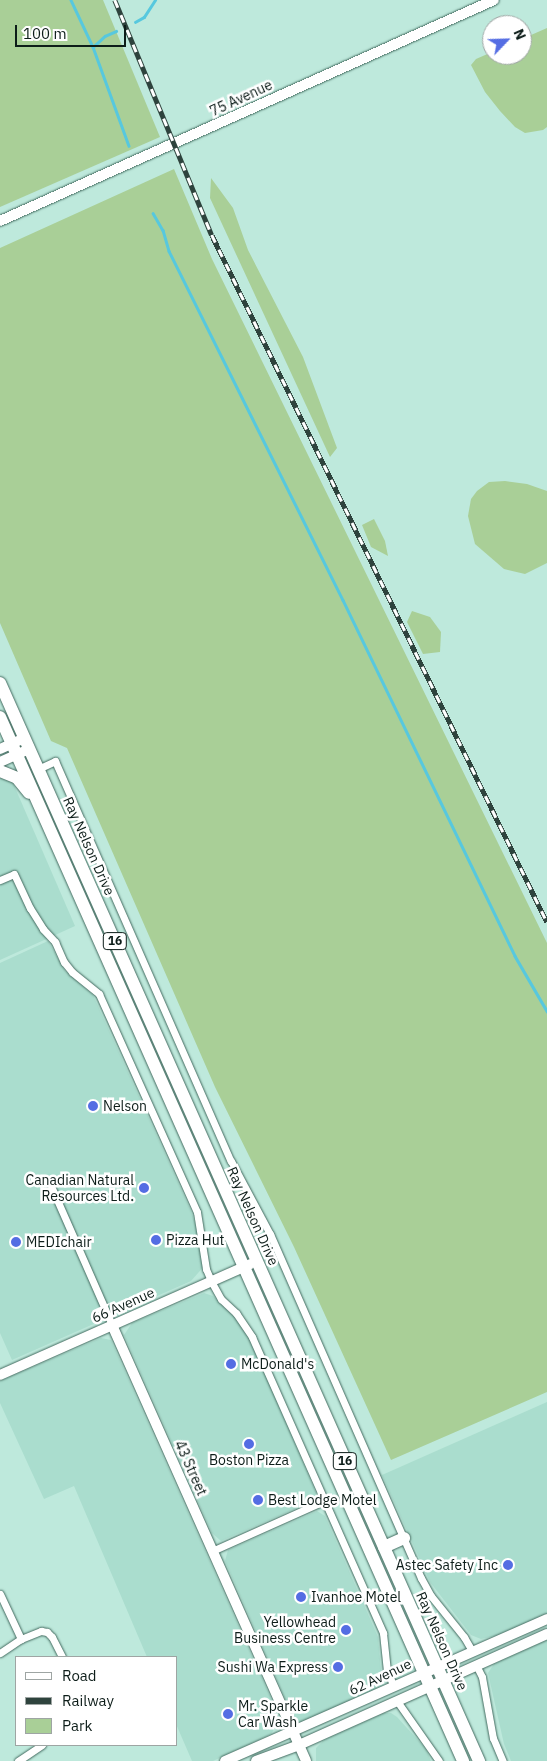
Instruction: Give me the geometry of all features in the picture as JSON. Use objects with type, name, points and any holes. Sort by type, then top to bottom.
[{"type":"highway","name":"Ray Nelson Drive","points":[[0,683],[251,1264],[423,1673],[463,1761]]},
{"type":"highway","name":"Ray Nelson Drive","points":[[0,717],[251,1264],[384,1547],[479,1761]]},
{"type":"highway","points":[[0,771],[17,778],[40,807]]},
{"type":"highway","points":[[384,1547],[404,1538]]},
{"type":"main road","name":"75 Avenue","points":[[0,221],[494,0]]},
{"type":"main road","points":[[0,762],[14,749],[27,743]]},
{"type":"main road","points":[[0,748],[14,749]]},
{"type":"main road","name":"66 Avenue","points":[[0,1375],[211,1280],[251,1264]]},
{"type":"main road","name":"43 Street","points":[[112,1325],[306,1761]]},
{"type":"main road","name":"62 Avenue","points":[[225,1761],[394,1687],[472,1650],[547,1619]]},
{"type":"main road","name":"62 Avenue","points":[[256,1761],[299,1745],[477,1667],[547,1634]]},
{"type":"street","points":[[38,769],[55,762],[231,1161],[270,1234],[431,1596],[472,1650]]},
{"type":"street","points":[[0,880],[14,874],[30,908],[42,929],[55,942],[64,962],[72,972],[99,994],[197,1212],[206,1269],[221,1299],[236,1313],[252,1337],[383,1633],[387,1670],[394,1687]]},
{"type":"street","name":"43 Street","points":[[51,1186],[112,1325]]},
{"type":"street","points":[[212,1551],[324,1501]]},
{"type":"street","points":[[0,1594],[21,1639]]},
{"type":"street","points":[[0,1653],[21,1639],[41,1631],[47,1632],[52,1636],[62,1656]]},
{"type":"street","points":[[477,1667],[482,1677],[493,1738],[503,1761]]},
{"type":"street","points":[[397,1701],[439,1761]]},
{"type":"street","points":[[18,1761],[40,1746]]},
{"type":"shaded area","points":[[0,775],[13,783],[75,926],[0,960]]},
{"type":"shaded area","points":[[48,941],[65,971],[93,995],[191,1211],[200,1238],[205,1265],[191,1281],[12,1360],[0,1333],[0,963]]},
{"type":"shaded area","points":[[204,1293],[213,1296],[245,1327],[316,1493],[313,1501],[221,1541],[212,1533],[124,1335],[132,1323]]},
{"type":"shaded area","points":[[101,1338],[111,1340],[277,1712],[277,1725],[271,1734],[213,1761],[192,1761],[178,1729],[178,1656],[147,1656],[74,1486],[44,1499],[0,1403],[0,1381]]},
{"type":"shaded area","points":[[547,1402],[547,1615],[499,1635],[481,1639],[471,1635],[430,1582],[382,1475]]},
{"type":"shaded area","points":[[317,1511],[325,1516],[378,1637],[382,1681],[375,1690],[303,1723],[295,1721],[225,1561],[228,1550]]},
{"type":"shaded area","points":[[547,1640],[547,1761],[511,1761],[504,1744],[488,1673],[494,1664]]},
{"type":"shaded area","points":[[384,1713],[391,1713],[397,1717],[426,1749],[431,1761],[316,1761],[316,1748],[324,1740]]},
{"type":"green space","points":[[0,0],[103,0],[160,137],[0,207]]},
{"type":"green space","points":[[547,28],[547,127],[543,130],[525,133],[515,127],[500,111],[485,92],[471,65],[476,59],[482,56],[482,65],[532,65],[532,35]]},
{"type":"green space","points":[[174,169],[212,259],[547,943],[547,1392],[391,1460],[294,1247],[215,1087],[67,748],[51,741],[0,623],[0,248]]},
{"type":"green space","points":[[211,178],[233,208],[248,250],[303,357],[337,448],[330,457],[210,198]]},
{"type":"green space","points":[[505,481],[527,484],[547,491],[547,563],[525,574],[504,569],[475,544],[468,516],[471,499],[477,491],[489,482]]},
{"type":"green space","points":[[374,519],[385,541],[388,556],[371,547],[362,525]]},
{"type":"green space","points":[[412,611],[430,617],[441,632],[440,652],[423,654],[407,622]]},
{"type":"waterway","points":[[71,0],[93,47],[129,146]]},
{"type":"waterway","points":[[135,22],[144,17],[155,0]]},
{"type":"waterway","points":[[93,47],[105,36],[116,31]]},
{"type":"waterway","points":[[153,213],[163,230],[169,251],[343,600],[515,956],[547,1011]]},
{"type":"railway","points":[[115,0],[212,235],[547,922]]},
{"type":"place","name":"Nelson","points":[[93,1106]]},
{"type":"place","name":"Canadian Natural Resources Ltd.","points":[[144,1188]]},
{"type":"place","name":"Pizza Hut","points":[[156,1240]]},
{"type":"place","name":"MEDIchair","points":[[16,1242]]},
{"type":"place","name":"McDonald's","points":[[231,1364]]},
{"type":"place","name":"Boston Pizza","points":[[249,1444]]},
{"type":"place","name":"Best Lodge Motel","points":[[258,1500]]},
{"type":"place","name":"Astec Safety Inc","points":[[508,1565]]},
{"type":"place","name":"Ivanhoe Motel","points":[[301,1597]]},
{"type":"place","name":"Yellowhead Business Centre","points":[[346,1630]]},
{"type":"place","name":"Sushi Wa Express","points":[[338,1667]]},
{"type":"place","name":"Mr. Sparkle Car Wash","points":[[228,1714]]}]
